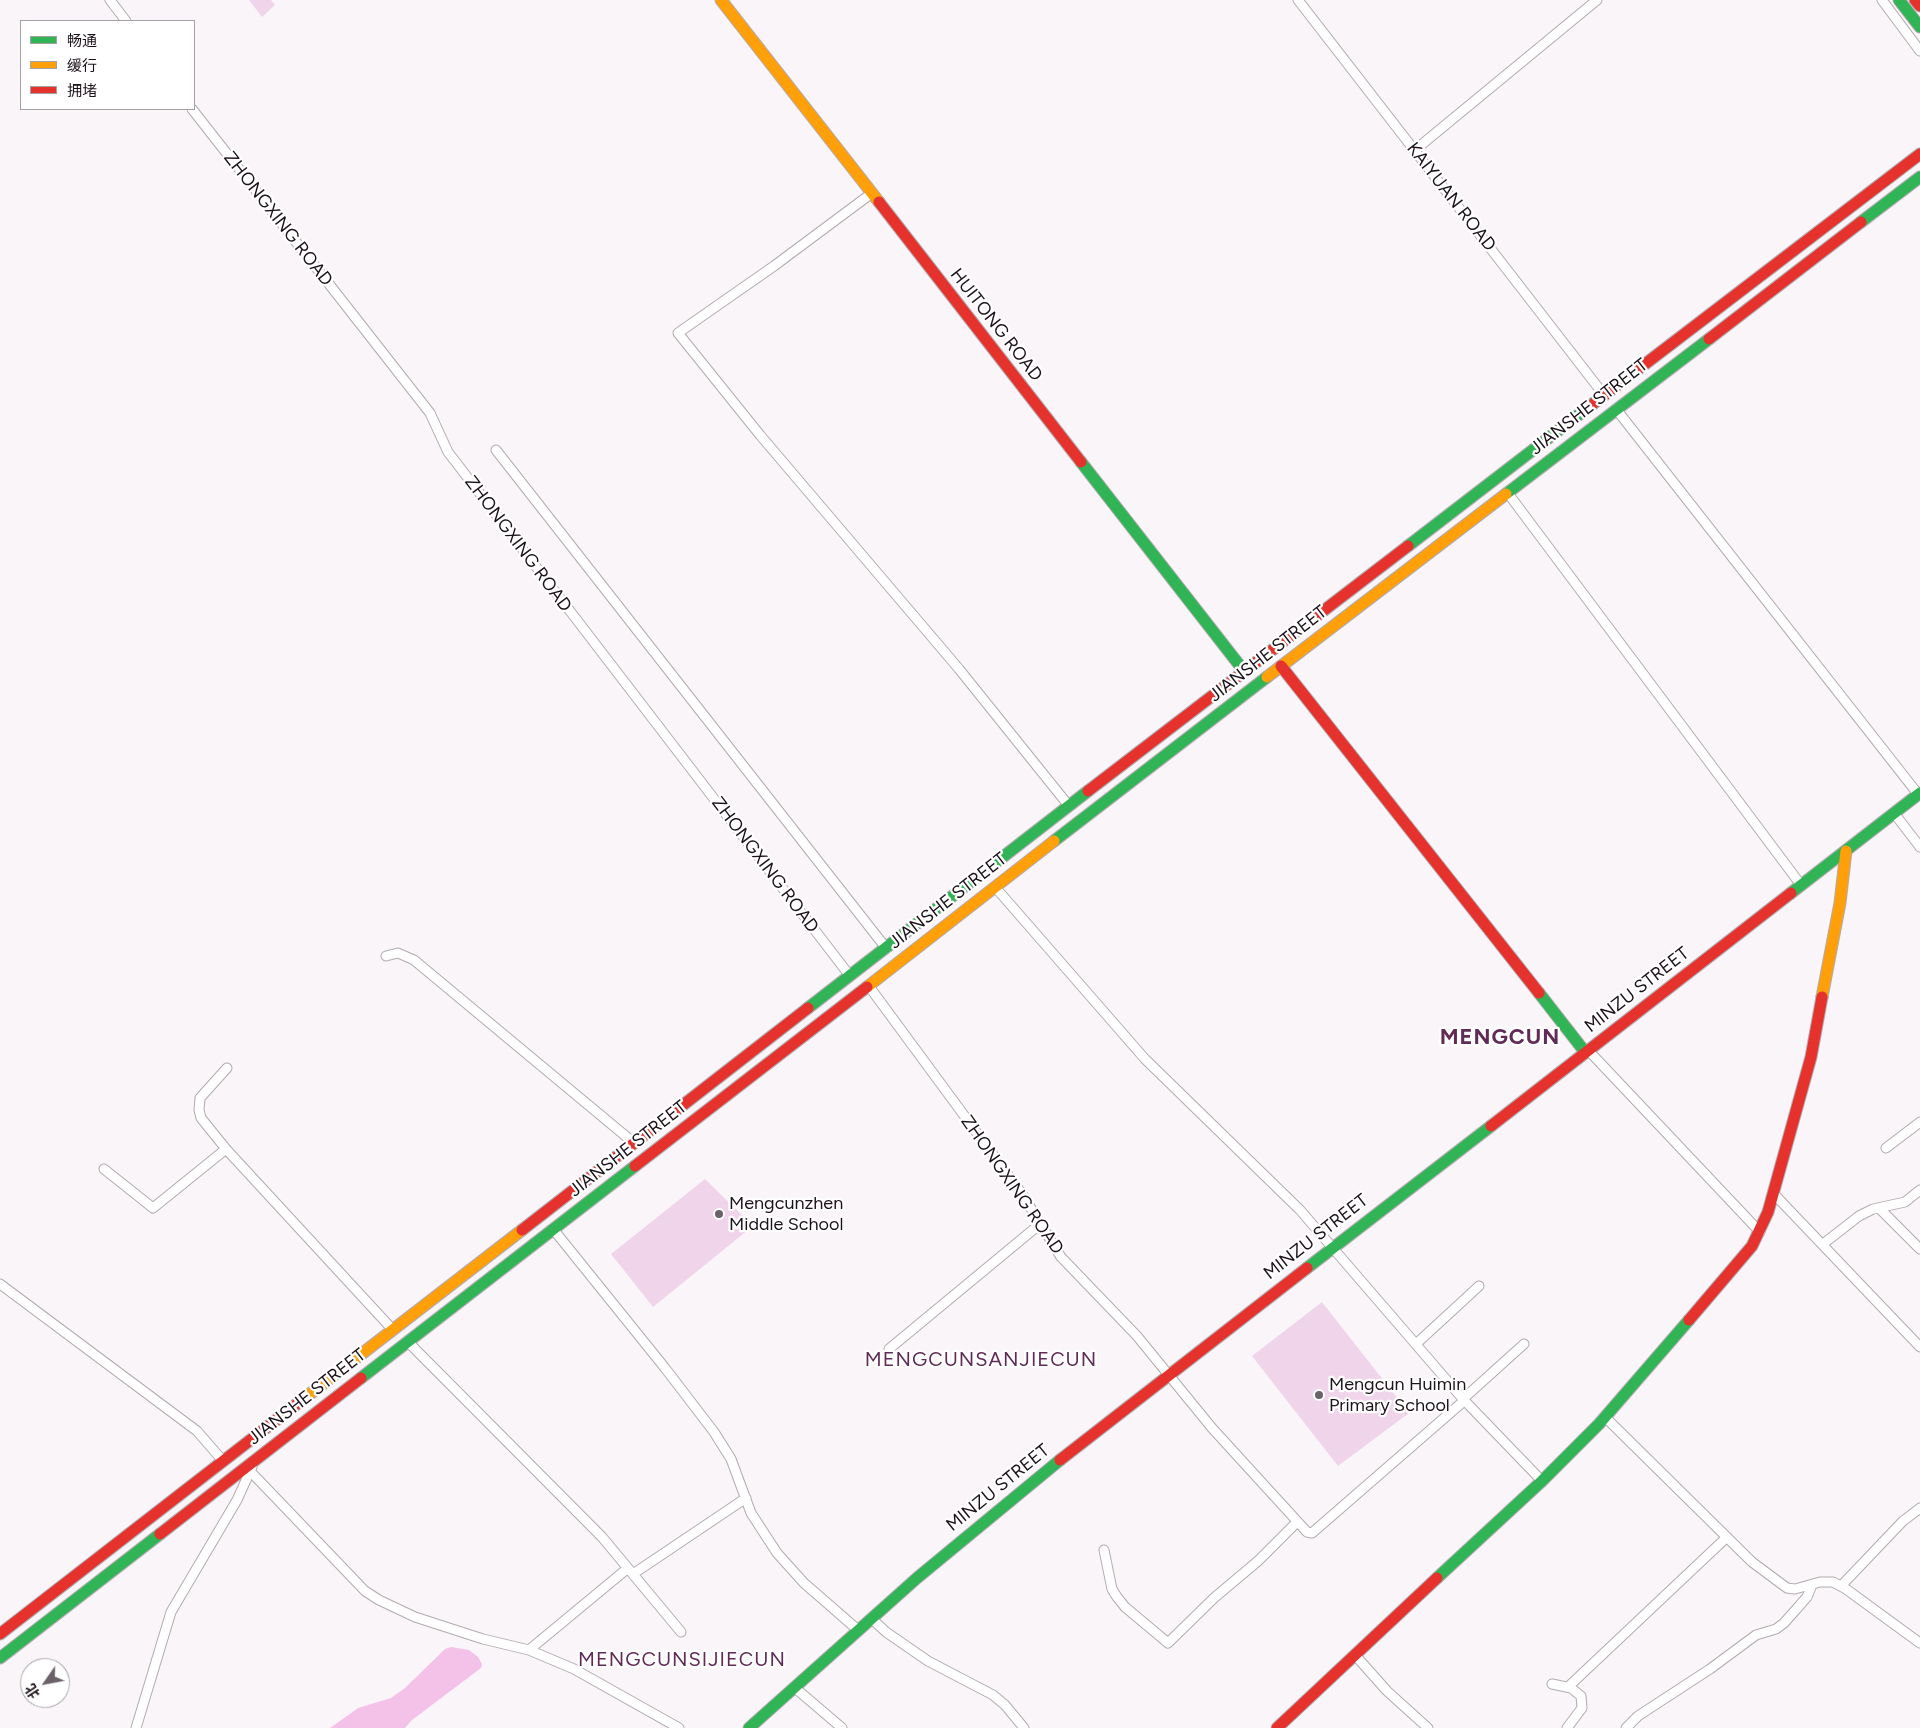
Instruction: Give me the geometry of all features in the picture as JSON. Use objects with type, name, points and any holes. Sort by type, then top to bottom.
[{"type":"main road","name":"HUITONG ROAD","points":[[721,0],[1244,671]]},
{"type":"main road","points":[[1900,0],[1920,27]]},
{"type":"main road","points":[[1915,0],[1920,6]]},
{"type":"main road","name":"JIANSHE STREET","points":[[0,1634],[1244,671],[1920,154]]},
{"type":"main road","name":"JIANSHE STREET","points":[[0,1658],[1280,666],[1920,177]]},
{"type":"main road","points":[[1280,666],[1586,1051]]},
{"type":"main road","name":"MINZU STREET","points":[[749,1728],[871,1618],[1036,1478],[1919,793]]},
{"type":"main road","points":[[1277,1728],[1542,1481],[1605,1417],[1740,1260],[1760,1232],[1774,1193],[1811,1057],[1840,903],[1846,851]]},
{"type":"street","points":[[110,0],[125,20]]},
{"type":"street","name":"KAIYUAN ROAD","points":[[1298,0],[1604,395]]},
{"type":"street","points":[[1414,150],[1597,0]]},
{"type":"street","points":[[1882,0],[1920,51]]},
{"type":"street","name":"ZHONGXING ROAD","points":[[193,110],[430,413],[448,452],[850,976]]},
{"type":"street","points":[[872,193],[774,266],[678,333],[760,435],[959,669],[1070,806]]},
{"type":"street","points":[[1616,409],[1919,793]]},
{"type":"street","points":[[496,450],[886,948]]},
{"type":"street","points":[[1507,492],[1802,885]]},
{"type":"street","points":[[1894,813],[1920,847]]},
{"type":"street","points":[[995,887],[1145,1059],[1300,1210],[1464,1399],[1542,1481]]},
{"type":"street","points":[[386,956],[398,953],[414,960],[634,1143]]},
{"type":"street","name":"ZHONGXING ROAD","points":[[868,985],[1022,1194],[1040,1224],[1074,1272],[1137,1336],[1212,1428],[1297,1522]]},
{"type":"street","points":[[1586,1051],[1760,1232]]},
{"type":"street","points":[[227,1068],[200,1098],[199,1110],[201,1118],[226,1149],[393,1330]]},
{"type":"street","points":[[1886,1148],[1920,1122]]},
{"type":"street","points":[[104,1169],[154,1208],[226,1149]]},
{"type":"street","points":[[1823,1244],[1859,1216],[1879,1208],[1905,1202],[1920,1190]]},
{"type":"street","points":[[1774,1193],[1920,1347]]},
{"type":"street","points":[[1879,1208],[1920,1249]]},
{"type":"street","points":[[889,1349],[1040,1224]]},
{"type":"street","points":[[553,1229],[714,1432],[731,1459],[751,1513],[790,1568],[858,1630]]},
{"type":"street","points":[[0,1284],[197,1431],[223,1462]]},
{"type":"street","points":[[1416,1344],[1479,1286]]},
{"type":"street","points":[[408,1342],[602,1537],[681,1632]]},
{"type":"street","points":[[1104,1550],[1112,1589],[1117,1597],[1125,1607],[1168,1643],[1214,1598],[1258,1561],[1297,1522],[1312,1533],[1524,1344]]},
{"type":"street","points":[[1605,1417],[1752,1562],[1787,1588],[1795,1589],[1833,1582],[1920,1643]]},
{"type":"street","points":[[136,1728],[170,1612],[237,1500],[256,1459]]},
{"type":"street","points":[[250,1471],[365,1591],[379,1600],[424,1620],[482,1639],[529,1650],[574,1669],[679,1728]]},
{"type":"street","points":[[529,1650],[630,1571],[746,1498]]},
{"type":"street","points":[[1841,1586],[1903,1521],[1920,1508]]},
{"type":"street","points":[[1568,1687],[1727,1537]]},
{"type":"street","points":[[1626,1728],[1638,1716],[1710,1669],[1756,1635],[1780,1626],[1807,1597],[1812,1585]]},
{"type":"street","points":[[871,1618],[886,1632],[928,1661],[993,1695],[1006,1705],[1024,1728]]},
{"type":"street","points":[[1355,1655],[1387,1691],[1428,1728]]},
{"type":"street","points":[[1552,1684],[1568,1687],[1582,1696],[1582,1708],[1567,1728]]},
{"type":"street","points":[[794,1687],[842,1728]]},
{"type":"shaded area","points":[[249,0],[271,0],[275,5],[262,17]]},
{"type":"shaded area","points":[[705,1179],[753,1226],[653,1307],[611,1254]]},
{"type":"shaded area","points":[[1322,1302],[1409,1413],[1338,1466],[1252,1356]]},
{"type":"shaded area","points":[[451,1647],[469,1650],[478,1657],[482,1664],[481,1668],[412,1720],[405,1728],[330,1728],[358,1708],[391,1698],[405,1688],[445,1649]]},
{"type":"traffic: fast","points":[[1899,0],[1920,27]]},
{"type":"traffic: fast","points":[[1861,222],[1920,177]]},
{"type":"traffic: fast","points":[[1506,494],[1709,339]]},
{"type":"traffic: fast","points":[[1408,546],[1594,403]]},
{"type":"traffic: fast","points":[[1081,462],[1244,671]]},
{"type":"traffic: fast","points":[[1054,841],[1267,677]]},
{"type":"traffic: fast","points":[[808,1008],[1088,791]]},
{"type":"traffic: fast","points":[[1791,893],[1920,793]]},
{"type":"traffic: fast","points":[[1539,993],[1585,1052]]},
{"type":"traffic: fast","points":[[1307,1268],[1491,1126]]},
{"type":"traffic: fast","points":[[361,1378],[635,1166]]},
{"type":"traffic: fast","points":[[1437,1578],[1542,1481],[1599,1424],[1689,1320]]},
{"type":"traffic: fast","points":[[749,1728],[917,1578],[1060,1460]]},
{"type":"traffic: fast","points":[[0,1658],[160,1534]]},
{"type":"traffic: slow","points":[[721,0],[879,202]]},
{"type":"traffic: slow","points":[[1267,677],[1506,494]]},
{"type":"traffic: slow","points":[[867,987],[1054,841]]},
{"type":"traffic: slow","points":[[1822,997],[1840,903],[1846,851]]},
{"type":"traffic: slow","points":[[302,1400],[522,1230]]},
{"type":"traffic: jam","points":[[1915,0],[1920,6]]},
{"type":"traffic: jam","points":[[1594,403],[1920,154]]},
{"type":"traffic: jam","points":[[879,202],[1081,462]]},
{"type":"traffic: jam","points":[[1709,339],[1861,222]]},
{"type":"traffic: jam","points":[[1088,791],[1408,546]]},
{"type":"traffic: jam","points":[[1281,666],[1539,993]]},
{"type":"traffic: jam","points":[[1491,1126],[1791,893]]},
{"type":"traffic: jam","points":[[635,1166],[867,987]]},
{"type":"traffic: jam","points":[[1689,1320],[1752,1246],[1768,1212],[1811,1057],[1822,997]]},
{"type":"traffic: jam","points":[[522,1230],[808,1008]]},
{"type":"traffic: jam","points":[[1060,1460],[1307,1268]]},
{"type":"traffic: jam","points":[[160,1534],[361,1378]]},
{"type":"traffic: jam","points":[[0,1634],[302,1400]]},
{"type":"traffic: jam","points":[[1277,1728],[1437,1578]]},
{"type":"place","name":"Mengcunzhen Middle School","points":[[719,1214]]},
{"type":"place","name":"Mengcun Huimin Primary School","points":[[1319,1395]]},
{"type":"district","name":"MENGCUN","points":[[1500,1038]]},
{"type":"district","name":"MENGCUNSANJIECUN","points":[[981,1360]]},
{"type":"district","name":"MENGCUNSIJIECUN","points":[[682,1660]]}]
